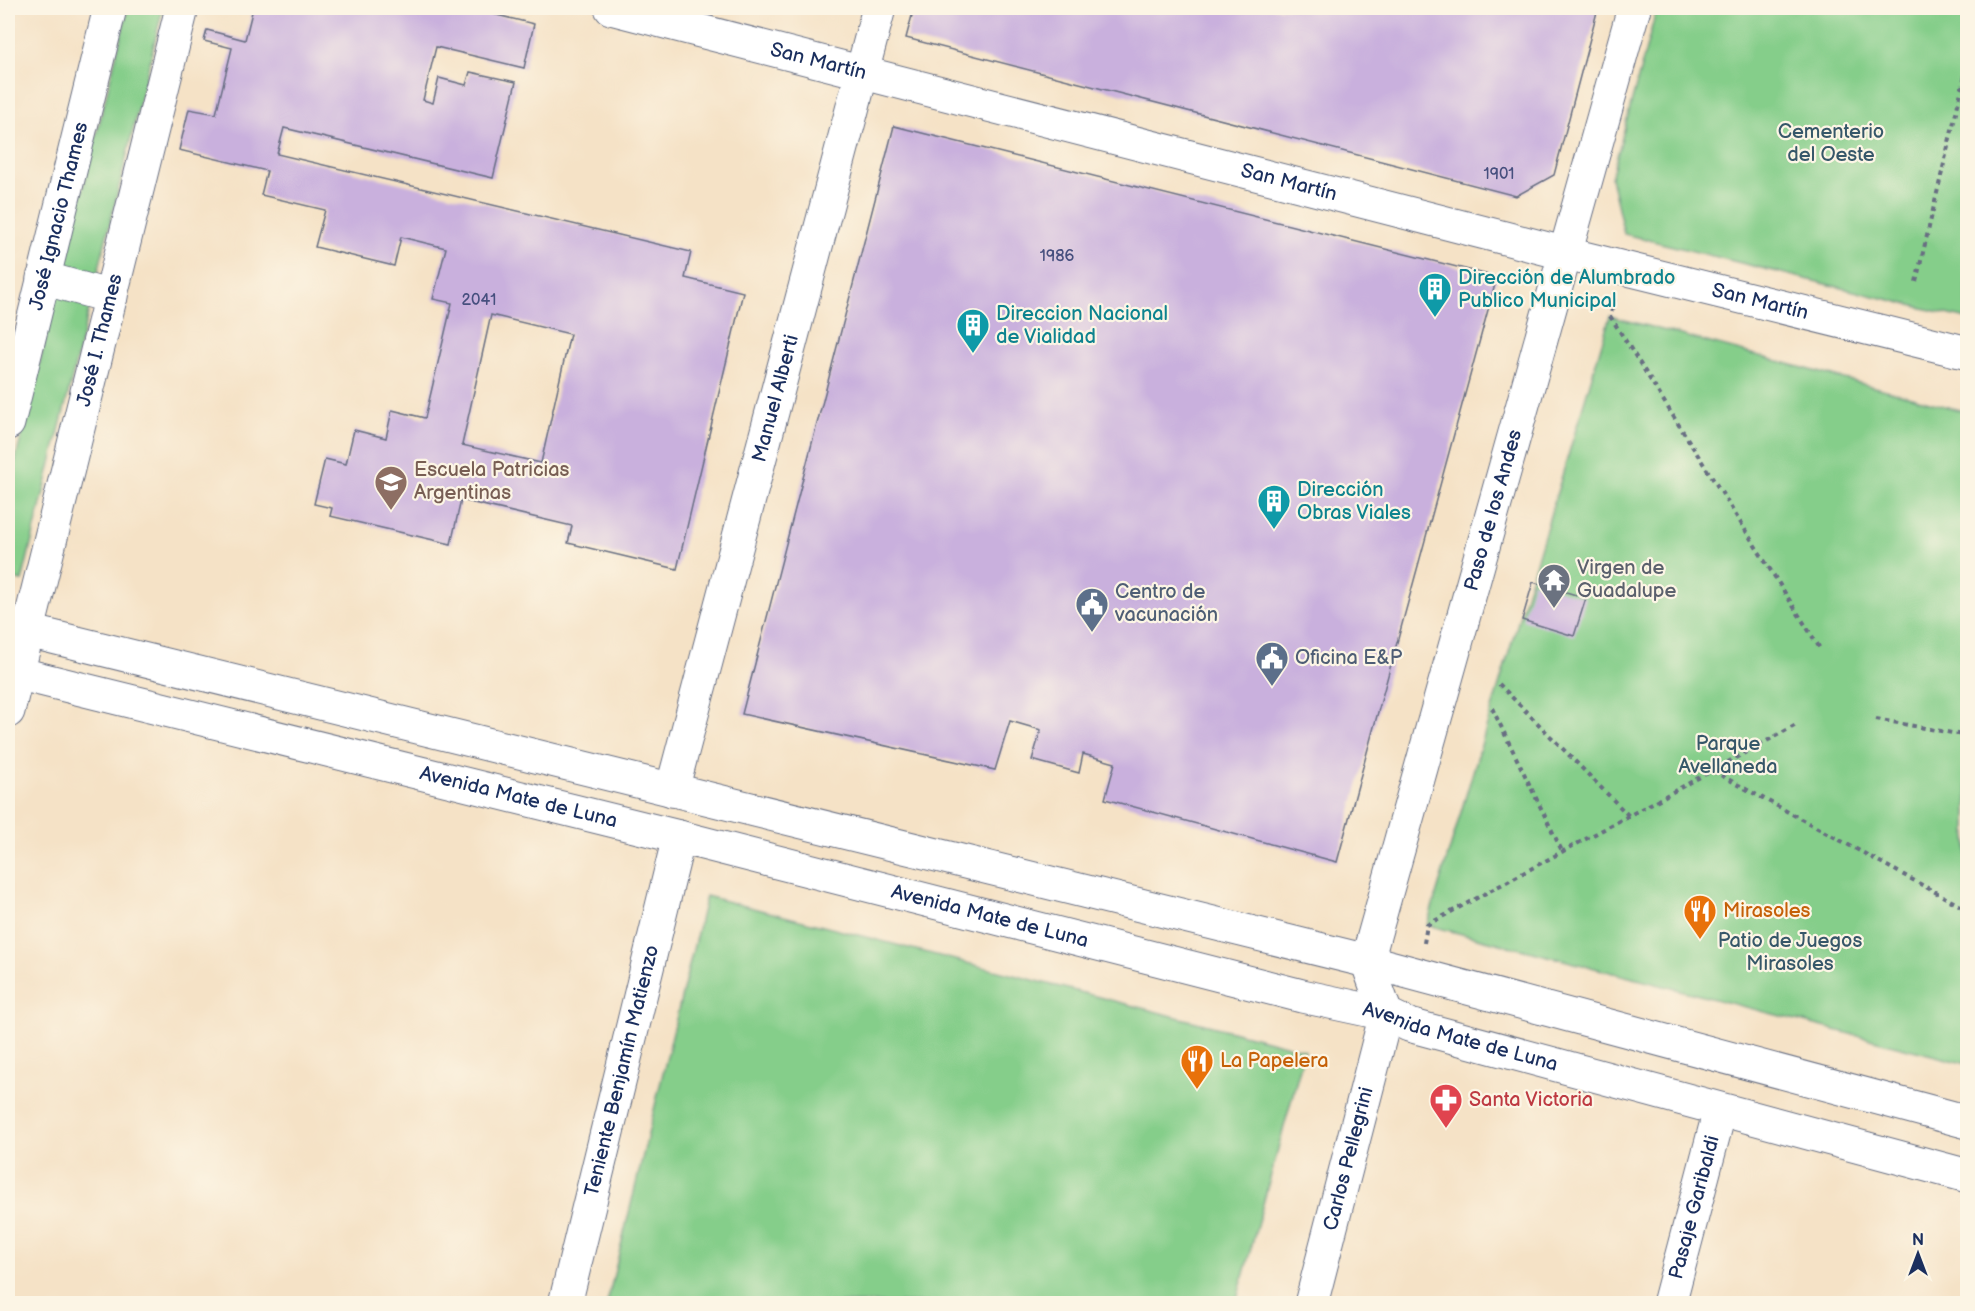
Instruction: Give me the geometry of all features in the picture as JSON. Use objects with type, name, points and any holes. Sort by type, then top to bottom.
[{"type":"street","name":"José Ignacio Thames","points":[[8,423],[110,8]]},
{"type":"street","name":"José I. Thames","points":[[8,711],[18,628],[111,297],[182,8]]},
{"type":"street","name":"San Martín","points":[[611,8],[1567,254],[1968,353]]},
{"type":"street","name":"Manuel Alberti","points":[[672,790],[879,8]]},
{"type":"street","name":"Paso de los Andes","points":[[1367,961],[1567,254],[1634,8]]},
{"type":"street","points":[[43,278],[111,297]]},
{"type":"street","points":[[18,628],[1367,961],[1968,1122]]},
{"type":"street","name":"Avenida Mate de Luna","points":[[12,672],[679,837],[1302,996],[1386,1014],[1408,1025],[1968,1176]]},
{"type":"street","name":"Teniente Benjamín Matienzo","points":[[565,1304],[679,837]]},
{"type":"street","points":[[1367,961],[1386,1014]]},
{"type":"street","name":"Carlos Pellegrini","points":[[1311,1304],[1386,1014]]},
{"type":"street","name":"Pasaje Garibaldi","points":[[1669,1304],[1720,1110]]},
{"type":"path","points":[[1916,282],[1968,62]]},
{"type":"path","points":[[1610,316],[1821,650]]},
{"type":"path","points":[[1499,684],[1629,816]]},
{"type":"path","points":[[1492,708],[1562,851]]},
{"type":"path","points":[[1876,718],[1968,736]]},
{"type":"path","points":[[1427,925],[1798,724]]},
{"type":"path","points":[[1713,771],[1968,910]]},
{"type":"green space","points":[[128,8],[163,8],[22,581],[8,578],[8,490]]},
{"type":"green space","name":"Cementerio del Oeste","points":[[1657,8],[1967,8],[1967,319],[1624,234],[1611,178]]},
{"type":"green space","name":"Parque Avellaneda","points":[[1610,316],[1967,412],[1967,1064],[1427,925]]},
{"type":"green space","points":[[706,896],[1305,1050],[1236,1303],[607,1303]]},
{"type":"building","points":[[253,8],[468,8],[534,24],[524,68],[436,47],[423,100],[433,103],[439,78],[466,85],[470,72],[516,82],[493,178],[284,128],[277,154],[691,252],[685,278],[743,292],[677,569],[568,543],[572,526],[461,500],[451,544],[330,516],[332,508],[314,504],[325,459],[346,464],[354,430],[386,438],[392,410],[425,418],[452,303],[433,299],[446,248],[401,237],[394,266],[315,247],[325,210],[261,195],[267,171],[179,150],[189,109],[216,114],[232,48],[204,41],[207,30],[245,40]],"holes":[[[491,315],[570,334],[541,463],[462,445]]]},
{"type":"building","points":[[914,8],[1598,8],[1554,175],[1516,196],[906,38]]},
{"type":"building","points":[[894,126],[1497,277],[1337,862],[1105,799],[1115,763],[1083,754],[1079,773],[1032,760],[1041,730],[1010,721],[995,770],[742,714]]},
{"type":"building","name":"Virgen de Guadalupe","points":[[1533,582],[1586,598],[1574,636],[1522,620]]},
{"type":"place","name":"Dirección de Alumbrado Publico Municipal","points":[[1435,318]]},
{"type":"place","name":"Direccion Nacional de Vialidad","points":[[973,354]]},
{"type":"place","name":"Escuela Patricias Argentinas","points":[[391,511]]},
{"type":"place","name":"Dirección Obras Viales","points":[[1274,530]]},
{"type":"place","name":"Virgen de Guadalupe","points":[[1554,609]]},
{"type":"place","name":"Centro de vacunación","points":[[1092,633]]},
{"type":"place","name":"Oficina E&P","points":[[1272,687]]},
{"type":"place","name":"Mirasoles","points":[[1700,940]]},
{"type":"place","name":"La Papelera","points":[[1197,1090]]},
{"type":"place","name":"Santa Victoria","points":[[1446,1129]]},
{"type":"park label","name":"Patio de Juegos Mirasoles","points":[[1790,952]]}]
